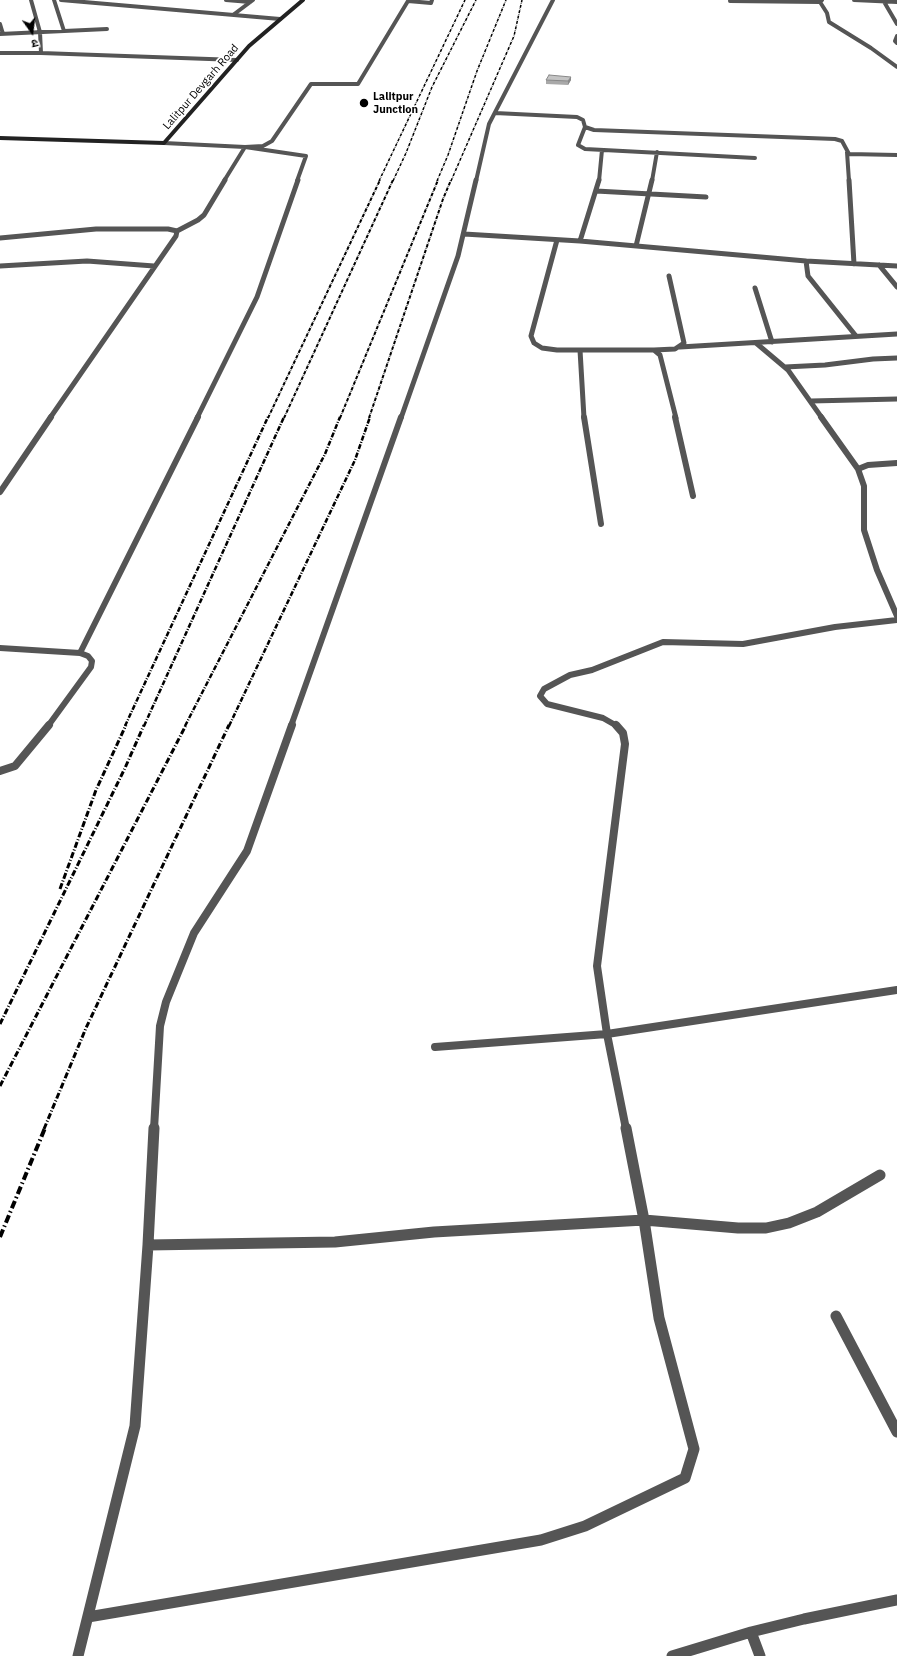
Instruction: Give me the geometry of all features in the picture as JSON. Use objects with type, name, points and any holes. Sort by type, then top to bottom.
[{"type":"main road","name":"Lalitpur Devgarh Road","points":[[0,138],[164,143],[249,46],[303,0]]},
{"type":"street","points":[[31,0],[40,32],[41,53]]},
{"type":"street","points":[[54,0],[64,31]]},
{"type":"street","points":[[60,0],[280,19]]},
{"type":"street","points":[[226,0],[252,1]]},
{"type":"street","points":[[245,148],[263,146],[272,141],[311,84],[358,84],[408,2],[431,3],[432,0]]},
{"type":"street","points":[[78,1656],[135,1426],[148,1245],[160,1026],[166,1002],[194,933],[247,851],[464,234],[489,124],[553,0]]},
{"type":"street","points":[[854,0],[897,2]]},
{"type":"street","points":[[233,15],[252,1]]},
{"type":"street","points":[[730,1],[821,1],[827,13],[829,22],[871,48],[897,67]]},
{"type":"street","points":[[883,1],[897,24]]},
{"type":"street","points":[[0,24],[2,34],[107,29]]},
{"type":"street","points":[[897,36],[895,41],[897,42]]},
{"type":"street","points":[[0,53],[41,53],[237,60]]},
{"type":"street","points":[[495,113],[577,117],[583,120],[586,127],[578,145],[585,149],[755,158]]},
{"type":"street","points":[[586,127],[604,130],[835,139],[842,142],[847,152],[854,264]]},
{"type":"street","points":[[80,653],[257,297],[306,156],[245,148],[164,143]]},
{"type":"street","points":[[0,238],[96,229],[168,229],[177,231],[198,220],[204,215],[245,148]]},
{"type":"street","points":[[580,241],[599,184],[602,150]]},
{"type":"street","points":[[636,246],[650,193],[657,152]]},
{"type":"street","points":[[847,152],[854,154],[897,155]]},
{"type":"street","points":[[596,191],[706,197]]},
{"type":"street","points":[[0,492],[78,374],[176,236],[177,231]]},
{"type":"street","points":[[464,234],[580,241],[806,261],[897,266]]},
{"type":"street","points":[[557,240],[531,336],[534,343],[542,348],[557,350],[654,350],[680,347],[897,334]]},
{"type":"street","points":[[0,266],[87,261],[154,266]]},
{"type":"street","points":[[806,261],[808,276],[856,336]]},
{"type":"street","points":[[880,266],[897,287]]},
{"type":"street","points":[[670,276],[684,339],[683,345],[680,347]]},
{"type":"street","points":[[755,288],[772,342]]},
{"type":"street","points":[[756,343],[785,367],[811,401],[858,469],[864,486],[864,523],[866,537],[877,570],[897,616]]},
{"type":"street","points":[[580,350],[584,416],[601,524]]},
{"type":"street","points":[[654,350],[660,355],[667,378],[693,496]]},
{"type":"street","points":[[785,367],[830,365],[873,359],[897,358]]},
{"type":"street","points":[[811,401],[897,399]]},
{"type":"street","points":[[858,469],[868,465],[896,463]]},
{"type":"street","points":[[88,1617],[541,1540],[585,1526],[685,1478],[694,1449],[659,1318],[644,1220],[607,1034],[597,966],[625,744],[623,733],[616,725],[603,718],[546,704],[540,696],[544,689],[570,675],[592,670],[663,642],[743,644],[835,627],[897,620]]},
{"type":"street","points":[[0,648],[80,653],[88,656],[92,661],[91,667],[53,720],[21,760],[15,766],[1,772]]},
{"type":"street","points":[[434,1047],[607,1034],[897,990]]},
{"type":"street","points":[[148,1245],[336,1242],[434,1232],[644,1220],[738,1228],[766,1228],[789,1223],[817,1212],[880,1175]]},
{"type":"street","points":[[836,1316],[897,1432]]},
{"type":"street","points":[[672,1656],[751,1632],[804,1619],[897,1600]]},
{"type":"street","points":[[751,1632],[760,1656]]},
{"type":"building","points":[[549,75],[571,77],[568,81],[546,80]]},
{"type":"railway","points":[[379,181],[465,0]]},
{"type":"railway","points":[[393,181],[406,153],[432,87],[476,0]]},
{"type":"railway","points":[[437,181],[448,155],[477,71],[506,0]]},
{"type":"railway","points":[[451,181],[514,36],[522,0]]},
{"type":"railway","points":[[268,418],[380,180]]},
{"type":"railway","points":[[284,418],[393,180]]},
{"type":"railway","points":[[340,418],[438,180]]},
{"type":"railway","points":[[369,418],[443,199],[451,180]]},
{"type":"railway","points":[[125,726],[268,417]]},
{"type":"railway","points":[[144,726],[284,417]]},
{"type":"railway","points":[[185,726],[325,454],[340,417]]},
{"type":"railway","points":[[229,726],[355,460],[370,417]]},
{"type":"railway","points":[[60,889],[96,790],[126,725]]},
{"type":"railway","points":[[0,1024],[125,768],[144,725]]},
{"type":"railway","points":[[0,1086],[186,725]]},
{"type":"railway","points":[[44,1129],[86,1028],[229,725]]},
{"type":"railway","points":[[0,1237],[45,1128]]},
{"type":"place","name":"Lalitpur Junction","points":[[364,103]]}]
